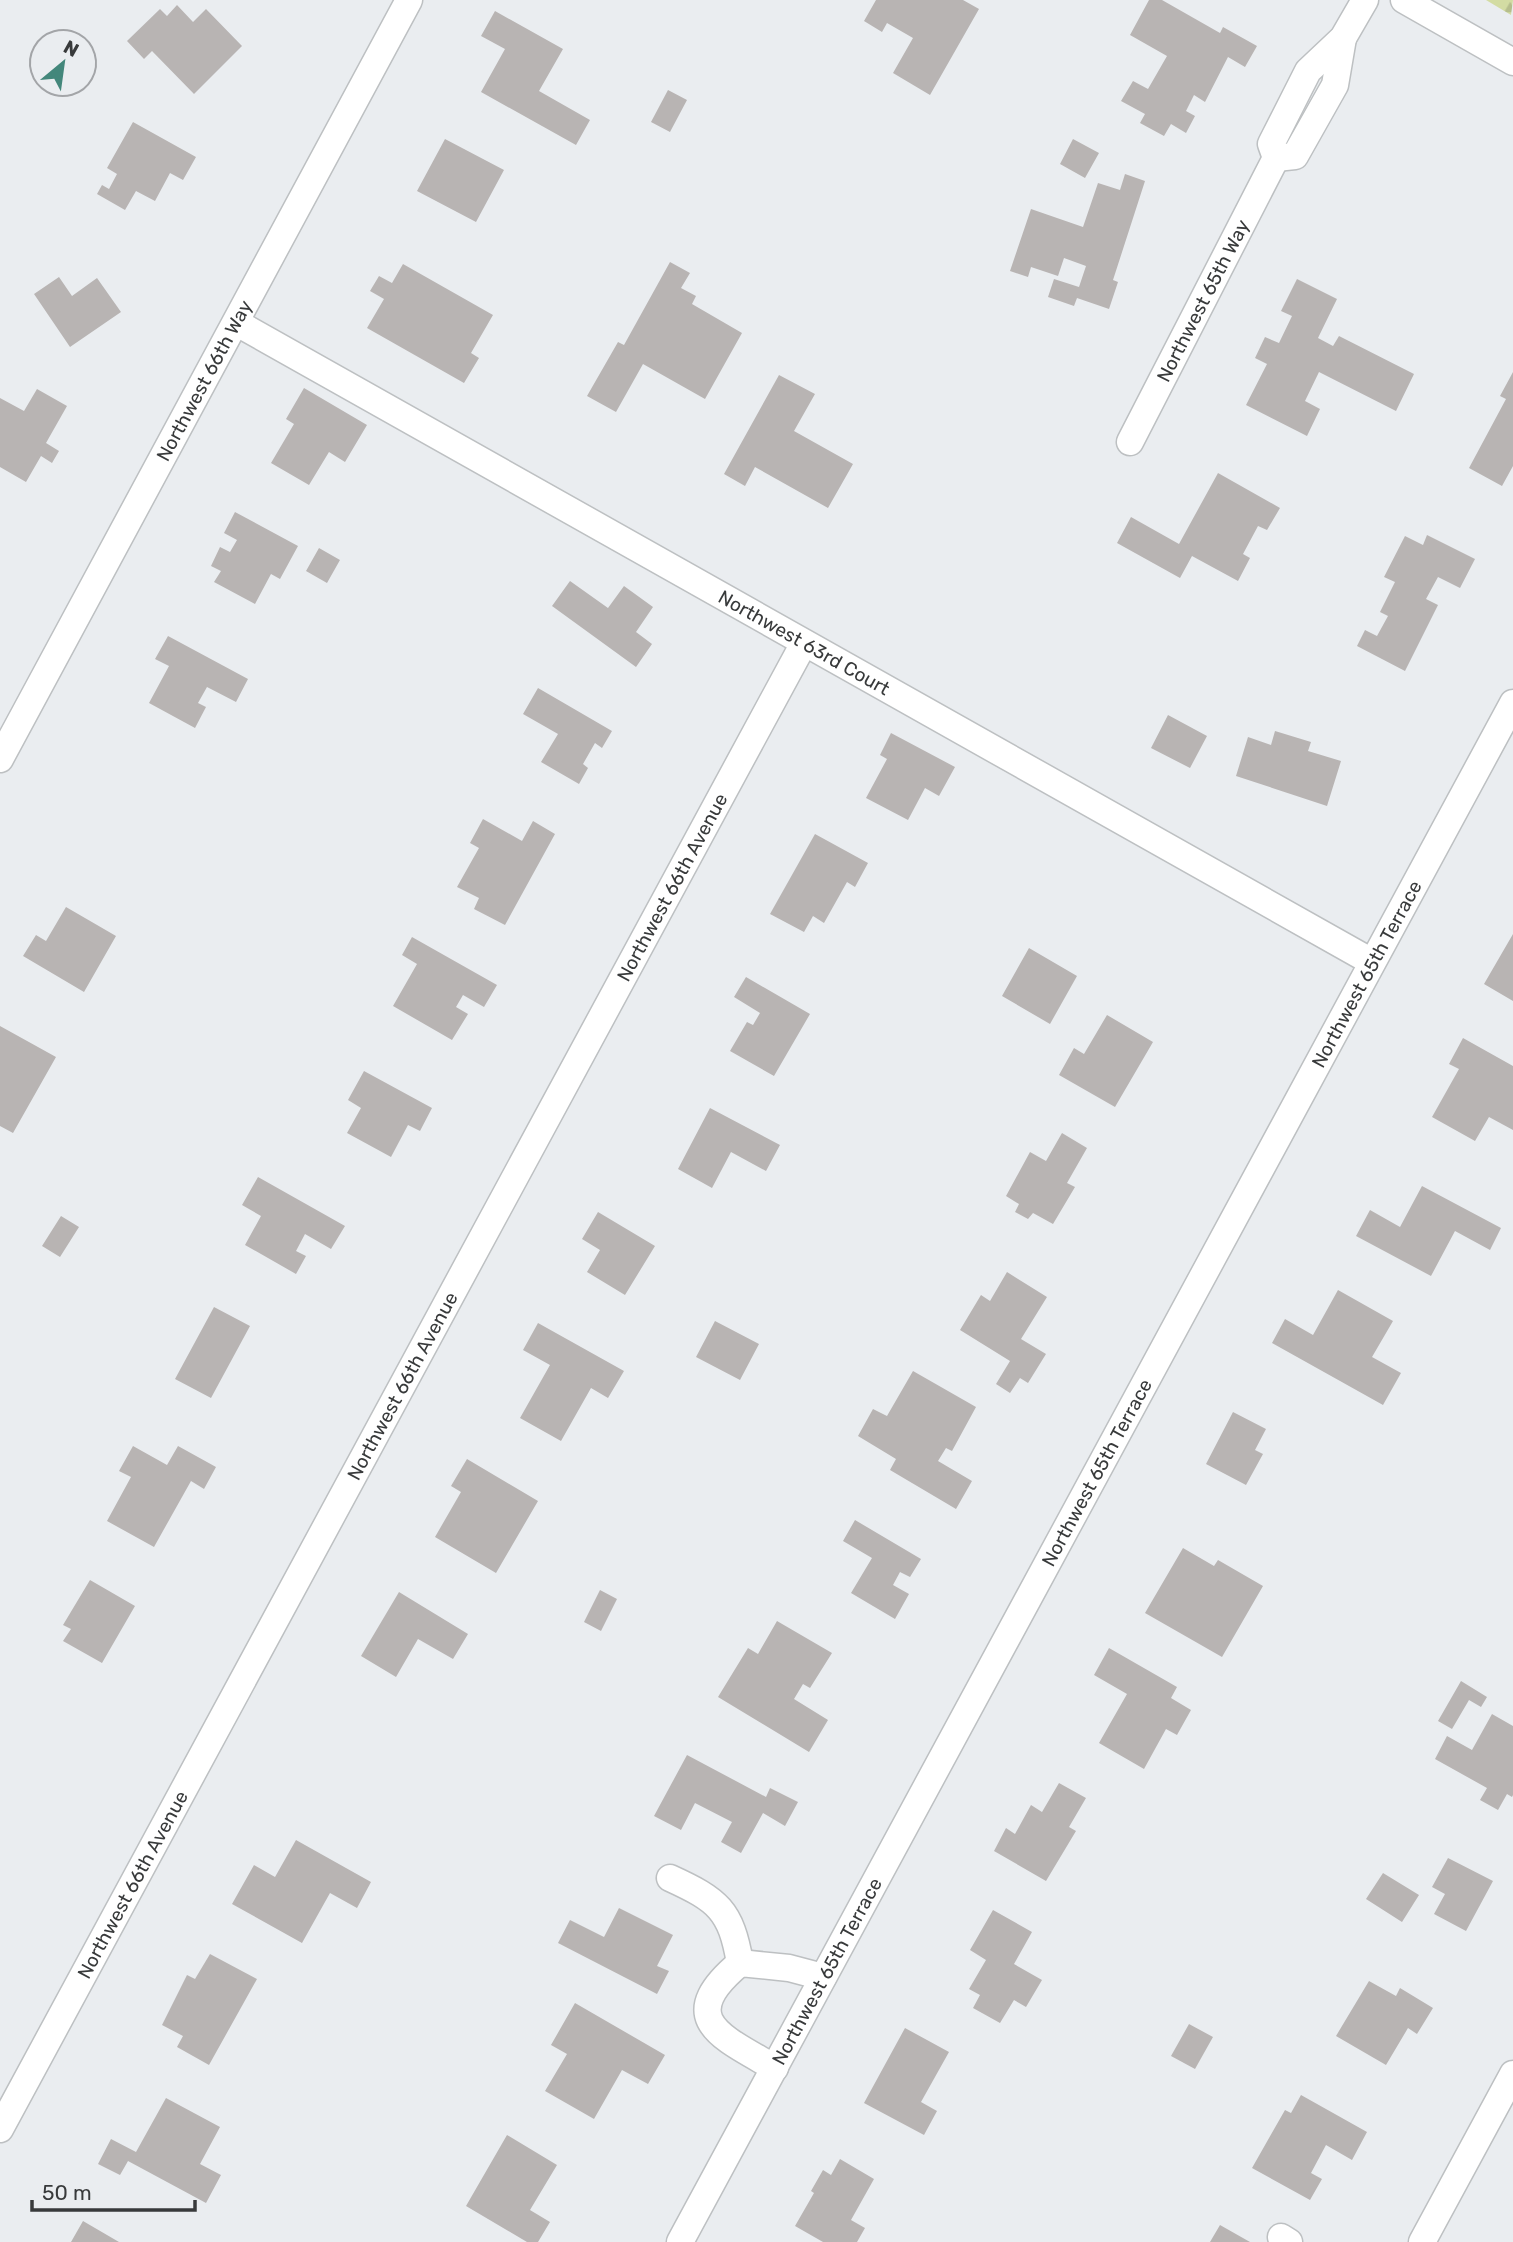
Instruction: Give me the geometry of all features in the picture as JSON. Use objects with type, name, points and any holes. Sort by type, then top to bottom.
[{"type":"street","name":"Northwest 66th Way","points":[[0,759],[409,0]]},
{"type":"street","name":"Northwest 65th Way","points":[[1130,442],[1276,158],[1271,144],[1296,92],[1308,71],[1343,38],[1365,0]]},
{"type":"street","points":[[1404,0],[1513,62]]},
{"type":"street","name":"Northwest 65th Way","points":[[1276,158],[1295,156],[1323,107],[1335,85],[1343,38]]},
{"type":"street","points":[[1296,92],[1323,107]]},
{"type":"street","name":"Northwest 63rd Court","points":[[237,323],[1372,962]]},
{"type":"street","name":"Northwest 66th Avenue","points":[[0,2129],[804,643]]},
{"type":"street","name":"Northwest 65th Terrace","points":[[680,2242],[1513,703]]},
{"type":"street","points":[[670,1878],[702,1893],[714,1902],[728,1920],[735,1935],[740,1964]]},
{"type":"street","points":[[775,2068],[739,2047],[709,2024],[705,2010],[712,1993],[726,1975],[740,1964],[789,1968],[824,1977]]},
{"type":"street","points":[[1422,2242],[1513,2074]]},
{"type":"green space","points":[[1486,0],[1513,0],[1511,15]]},
{"type":"building","points":[[876,0],[963,0],[979,9],[930,95],[893,73],[913,38],[887,23],[882,32],[864,21]]},
{"type":"building","points":[[1149,0],[1162,0],[1220,33],[1223,27],[1257,46],[1245,67],[1228,57],[1205,102],[1194,95],[1186,111],[1195,116],[1186,133],[1171,124],[1164,136],[1140,123],[1145,114],[1121,101],[1133,81],[1148,89],[1167,56],[1130,35]]},
{"type":"building","points":[[177,5],[193,22],[206,9],[242,46],[194,94],[152,51],[144,59],[127,41],[160,9],[167,16]]},
{"type":"building","points":[[495,11],[563,49],[539,91],[590,120],[576,145],[481,92],[505,49],[481,36]]},
{"type":"building","points":[[668,90],[687,100],[670,132],[651,122]]},
{"type":"building","points":[[133,122],[196,157],[183,180],[170,173],[155,201],[136,191],[125,210],[97,194],[102,185],[109,189],[117,174],[107,168]]},
{"type":"building","points":[[445,139],[504,170],[476,222],[417,191]]},
{"type":"building","points":[[1073,139],[1099,153],[1085,178],[1060,164]]},
{"type":"building","points":[[1125,174],[1145,181],[1113,280],[1118,282],[1109,309],[1077,298],[1074,306],[1048,297],[1054,279],[1079,287],[1086,266],[1064,258],[1058,276],[1031,267],[1028,277],[1010,271],[1031,209],[1083,227],[1098,183],[1120,190]]},
{"type":"building","points":[[670,262],[690,273],[681,288],[696,296],[692,304],[742,333],[705,399],[643,364],[616,412],[587,396],[618,342],[624,345]]},
{"type":"building","points":[[403,264],[493,315],[471,353],[479,358],[464,383],[367,328],[384,299],[370,291],[379,276],[392,283]]},
{"type":"building","points":[[59,277],[72,296],[97,278],[121,312],[70,347],[34,294]]},
{"type":"building","points":[[1297,279],[1337,299],[1318,338],[1333,346],[1339,336],[1414,374],[1396,411],[1319,372],[1305,401],[1320,409],[1307,436],[1246,405],[1267,364],[1255,358],[1265,337],[1279,343],[1292,316],[1281,311]]},
{"type":"building","points":[[1513,372],[1513,466],[1502,486],[1469,468],[1506,399],[1500,396]]},
{"type":"building","points":[[779,375],[815,394],[794,431],[853,464],[828,508],[755,467],[745,486],[724,474]]},
{"type":"building","points":[[304,388],[367,425],[345,462],[329,452],[309,485],[271,463],[294,424],[286,419]]},
{"type":"building","points":[[37,389],[67,406],[46,443],[59,451],[52,463],[41,456],[26,482],[0,467],[0,398],[24,411]]},
{"type":"building","points":[[1218,473],[1280,508],[1267,530],[1258,526],[1243,554],[1250,558],[1238,581],[1192,556],[1180,578],[1117,543],[1131,517],[1179,544]]},
{"type":"building","points":[[235,512],[298,546],[280,579],[271,574],[255,604],[214,582],[221,571],[211,566],[220,547],[230,552],[237,540],[224,533]]},
{"type":"building","points":[[1427,535],[1475,559],[1460,588],[1438,577],[1426,599],[1438,605],[1405,671],[1357,646],[1365,630],[1377,636],[1388,616],[1380,612],[1395,582],[1384,577],[1405,536],[1423,545]]},
{"type":"building","points":[[319,548],[340,560],[327,583],[306,571]]},
{"type":"building","points":[[570,581],[608,608],[624,586],[653,607],[636,632],[652,644],[636,667],[552,606]]},
{"type":"building","points":[[168,636],[248,679],[236,702],[207,687],[198,703],[206,707],[195,728],[149,703],[169,666],[155,659]]},
{"type":"building","points":[[538,688],[612,731],[602,748],[595,743],[583,764],[588,768],[579,784],[541,762],[558,734],[523,714]]},
{"type":"building","points":[[1168,715],[1207,736],[1190,768],[1151,748]]},
{"type":"building","points":[[1275,731],[1311,742],[1308,751],[1341,761],[1327,806],[1236,776],[1248,737],[1271,745]]},
{"type":"building","points":[[891,733],[955,767],[939,796],[925,788],[908,820],[866,798],[887,759],[880,755]]},
{"type":"building","points":[[483,819],[522,841],[533,821],[555,834],[505,925],[474,909],[479,898],[457,887],[479,848],[470,843]]},
{"type":"building","points":[[815,834],[868,863],[855,887],[847,882],[824,923],[813,916],[804,932],[770,914]]},
{"type":"building","points":[[66,907],[116,936],[84,992],[23,956],[36,935],[46,941]]},
{"type":"building","points":[[1513,934],[1513,1001],[1484,984]]},
{"type":"building","points":[[412,937],[497,985],[484,1007],[463,995],[456,1007],[468,1014],[452,1040],[393,1006],[417,964],[402,955]]},
{"type":"building","points":[[1029,948],[1077,976],[1050,1024],[1002,996]]},
{"type":"building","points":[[746,977],[810,1014],[774,1076],[730,1051],[747,1022],[753,1025],[760,1013],[734,997]]},
{"type":"building","points":[[1107,1015],[1153,1042],[1115,1107],[1059,1075],[1074,1048],[1084,1054]]},
{"type":"building","points":[[0,1026],[56,1057],[13,1133],[0,1126]]},
{"type":"building","points":[[1463,1038],[1513,1066],[1513,1130],[1489,1117],[1475,1141],[1432,1117],[1459,1069],[1449,1064]]},
{"type":"building","points":[[364,1071],[432,1108],[420,1131],[408,1125],[391,1157],[347,1133],[361,1108],[348,1100]]},
{"type":"building","points":[[710,1108],[780,1145],[766,1171],[731,1152],[712,1188],[678,1169]]},
{"type":"building","points":[[1062,1133],[1087,1148],[1067,1183],[1075,1187],[1053,1224],[1033,1213],[1028,1219],[1015,1212],[1019,1204],[1006,1196],[1030,1152],[1046,1161]]},
{"type":"building","points":[[258,1177],[345,1226],[331,1249],[305,1234],[296,1251],[306,1256],[296,1274],[245,1245],[261,1216],[242,1205]]},
{"type":"building","points":[[1422,1186],[1501,1228],[1490,1250],[1455,1231],[1431,1276],[1356,1236],[1370,1210],[1400,1227]]},
{"type":"building","points":[[598,1212],[655,1246],[625,1295],[587,1272],[600,1250],[582,1239]]},
{"type":"building","points":[[61,1216],[79,1227],[60,1257],[42,1246]]},
{"type":"building","points":[[1007,1272],[1047,1297],[1021,1339],[1046,1354],[1028,1383],[1020,1378],[1010,1393],[996,1384],[1010,1361],[960,1330],[981,1295],[990,1301]]},
{"type":"building","points":[[1338,1290],[1393,1321],[1372,1357],[1401,1373],[1383,1405],[1272,1343],[1285,1319],[1313,1335]]},
{"type":"building","points":[[214,1307],[250,1326],[211,1398],[175,1379]]},
{"type":"building","points":[[715,1321],[759,1344],[740,1380],[696,1357]]},
{"type":"building","points":[[538,1323],[624,1371],[608,1398],[591,1388],[561,1441],[520,1418],[550,1365],[523,1350]]},
{"type":"building","points":[[913,1371],[976,1407],[952,1451],[946,1448],[938,1461],[972,1481],[956,1509],[890,1470],[896,1459],[858,1436],[873,1409],[887,1416]]},
{"type":"building","points":[[1233,1412],[1266,1429],[1255,1450],[1263,1454],[1246,1485],[1206,1464]]},
{"type":"building","points":[[133,1446],[167,1465],[178,1446],[216,1467],[204,1489],[191,1481],[154,1547],[107,1521],[131,1477],[119,1471]]},
{"type":"building","points":[[467,1459],[538,1501],[496,1573],[435,1537],[461,1492],[451,1486]]},
{"type":"building","points":[[855,1520],[921,1559],[910,1577],[900,1572],[893,1585],[909,1594],[895,1619],[851,1593],[872,1558],[843,1541]]},
{"type":"building","points":[[1183,1548],[1214,1566],[1218,1560],[1263,1586],[1222,1657],[1145,1613]]},
{"type":"building","points":[[90,1580],[135,1606],[102,1663],[63,1641],[71,1629],[63,1625]]},
{"type":"building","points":[[600,1590],[617,1599],[601,1631],[584,1622]]},
{"type":"building","points":[[399,1592],[468,1634],[453,1659],[418,1639],[396,1677],[361,1656]]},
{"type":"building","points":[[777,1621],[832,1653],[810,1688],[803,1684],[794,1699],[828,1720],[809,1752],[718,1697],[748,1648],[758,1654]]},
{"type":"building","points":[[1109,1648],[1177,1687],[1171,1698],[1191,1710],[1177,1735],[1166,1729],[1144,1769],[1099,1743],[1127,1694],[1094,1675]]},
{"type":"building","points":[[1461,1681],[1487,1697],[1481,1707],[1469,1700],[1452,1729],[1438,1721]]},
{"type":"building","points":[[1492,1714],[1513,1726],[1513,1795],[1512,1797],[1507,1794],[1498,1810],[1480,1800],[1487,1788],[1435,1759],[1447,1736],[1472,1750]]},
{"type":"building","points":[[687,1755],[766,1797],[770,1788],[798,1802],[785,1826],[763,1813],[741,1853],[721,1842],[732,1822],[695,1803],[681,1830],[654,1816]]},
{"type":"building","points":[[1059,1783],[1086,1798],[1069,1827],[1076,1831],[1046,1881],[994,1851],[1006,1828],[1015,1834],[1031,1805],[1042,1812]]},
{"type":"building","points":[[296,1840],[371,1882],[357,1908],[330,1893],[302,1943],[232,1904],[254,1865],[275,1877]]},
{"type":"building","points":[[1448,1858],[1493,1881],[1466,1931],[1434,1914],[1445,1894],[1432,1887]]},
{"type":"building","points":[[1383,1873],[1419,1895],[1402,1922],[1366,1899]]},
{"type":"building","points":[[619,1908],[673,1935],[657,1966],[669,1971],[657,1994],[558,1943],[570,1920],[604,1937]]},
{"type":"building","points":[[993,1910],[1032,1932],[1014,1964],[1042,1980],[1026,2007],[1014,2000],[1000,2023],[973,2008],[980,1995],[969,1989],[986,1960],[970,1950]]},
{"type":"building","points":[[210,1954],[257,1979],[209,2065],[177,2047],[183,2036],[162,2025],[187,1975],[195,1979]]},
{"type":"building","points":[[1369,1981],[1396,1996],[1400,1988],[1433,2008],[1417,2034],[1408,2028],[1386,2065],[1336,2036]]},
{"type":"building","points":[[575,2003],[665,2055],[648,2084],[622,2070],[594,2119],[545,2091],[567,2054],[551,2045]]},
{"type":"building","points":[[1189,2024],[1213,2037],[1195,2069],[1171,2056]]},
{"type":"building","points":[[905,2028],[949,2052],[921,2102],[937,2111],[924,2135],[864,2103]]},
{"type":"building","points":[[1301,2095],[1367,2132],[1352,2160],[1326,2145],[1311,2173],[1322,2179],[1310,2200],[1252,2168],[1285,2110],[1291,2113]]},
{"type":"building","points":[[166,2098],[220,2127],[200,2164],[221,2175],[206,2203],[128,2161],[120,2175],[98,2164],[111,2139],[136,2152]]},
{"type":"building","points":[[507,2135],[557,2165],[530,2210],[550,2222],[538,2242],[527,2242],[466,2206]]},
{"type":"building","points":[[840,2159],[874,2179],[851,2220],[865,2228],[857,2242],[823,2242],[795,2226],[814,2193],[811,2191],[823,2170],[831,2175]]},
{"type":"building","points":[[83,2221],[119,2242],[71,2242]]},
{"type":"building","points":[[1220,2225],[1250,2242],[1210,2242]]}]
